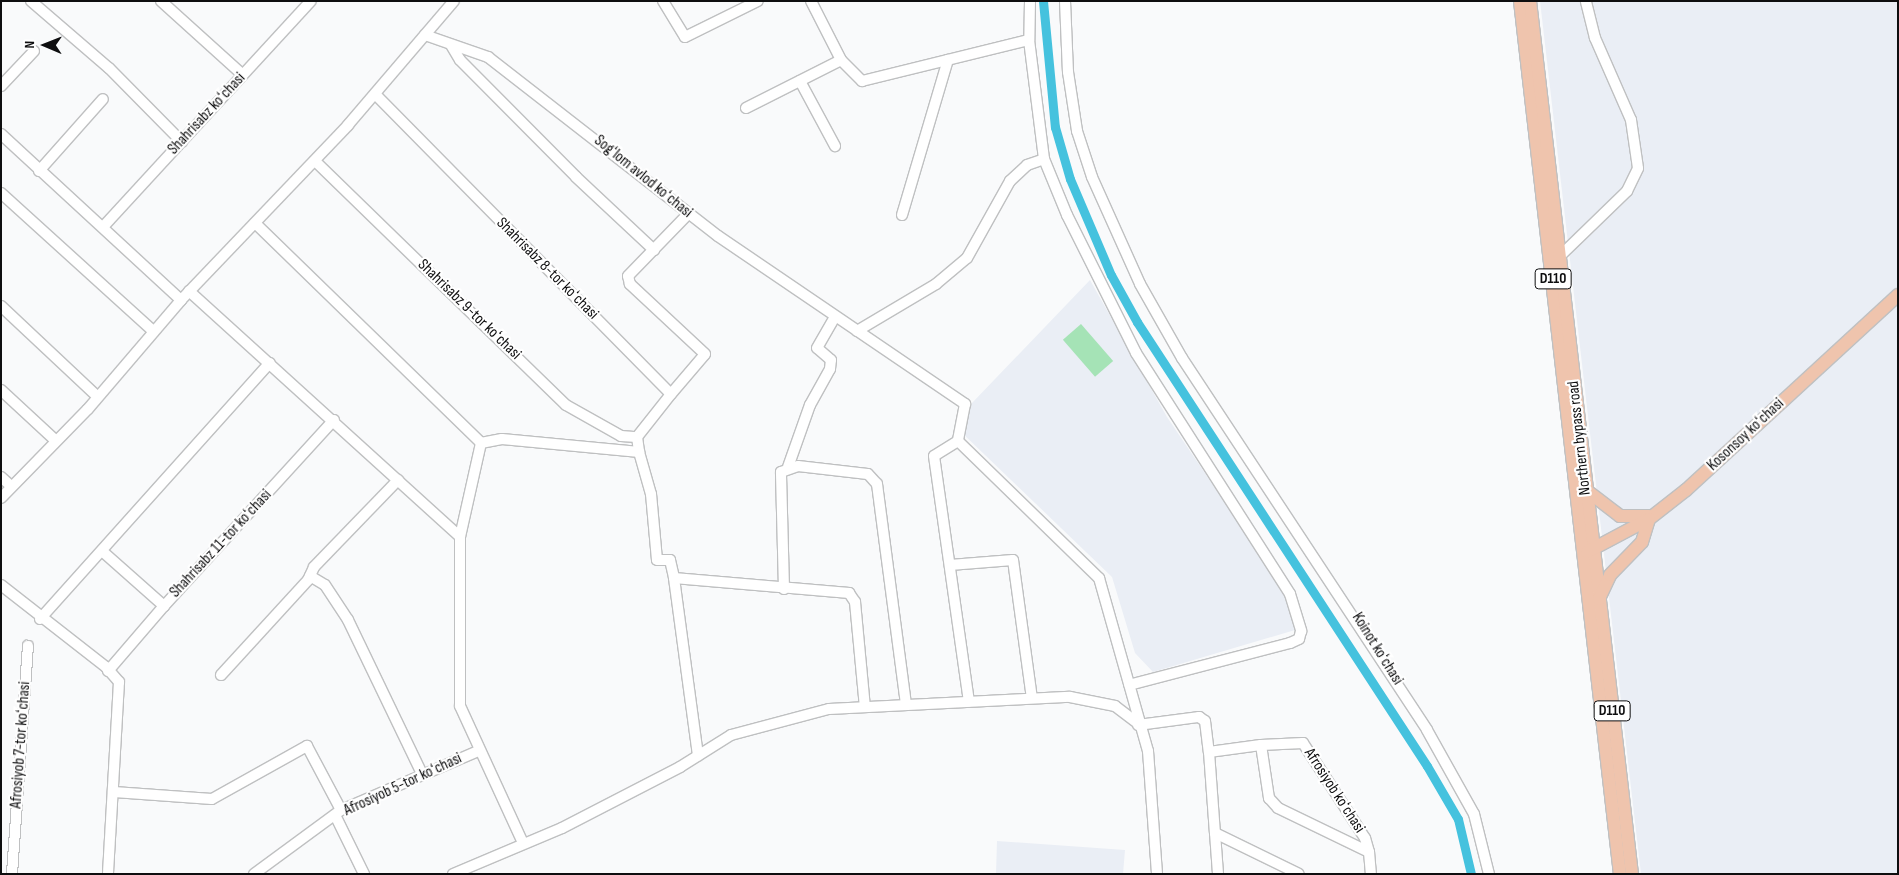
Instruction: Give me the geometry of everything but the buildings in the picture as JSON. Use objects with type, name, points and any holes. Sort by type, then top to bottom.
[{"type":"main road","name":"Northern bypass road","points":[[1520,1],[1581,556],[1620,874]]},
{"type":"main road","name":"Northern bypass road","points":[[1530,1],[1632,874]]},
{"type":"main road","name":"Kosonsoy koʻchasi","points":[[1581,556],[1652,517],[1898,295]]},
{"type":"main road","points":[[1586,490],[1620,516],[1652,517],[1642,542],[1610,575],[1599,599]]},
{"type":"main road","points":[[1615,840],[1628,838]]},
{"type":"street","points":[[31,1],[109,68],[182,142]]},
{"type":"street","points":[[161,1],[243,75]]},
{"type":"street","name":"Shahrisabz koʻchasi","points":[[103,227],[311,1]]},
{"type":"street","points":[[1,498],[97,396],[189,291],[315,161],[454,1]]},
{"type":"street","points":[[663,1],[685,37],[758,1]]},
{"type":"street","points":[[811,1],[841,60],[862,81],[1029,40]]},
{"type":"street","points":[[1030,1],[1029,40],[1044,159],[1136,353],[1281,581],[1301,631],[1299,639],[1290,643],[1129,686]]},
{"type":"street","name":"Koinot koʻchasi","points":[[1065,1],[1070,99],[1092,177],[1157,316],[1366,632],[1465,795],[1484,842],[1489,874]]},
{"type":"street","points":[[1559,257],[1627,191],[1638,168],[1631,120],[1595,38],[1586,1]]},
{"type":"street","name":"Sogʻlom avlod koʻchasi","points":[[425,35],[488,57],[688,214],[835,317],[965,404],[958,441]]},
{"type":"street","points":[[450,45],[576,177],[654,250]]},
{"type":"street","points":[[1,86],[34,51]]},
{"type":"street","points":[[746,108],[841,60]]},
{"type":"street","points":[[902,215],[948,60]]},
{"type":"street","points":[[800,81],[835,146]]},
{"type":"street","name":"Shahrisabz 8-tor koʻchasi","points":[[375,94],[671,394]]},
{"type":"street","points":[[38,171],[103,99]]},
{"type":"street","points":[[1,134],[38,171],[103,227],[181,300]]},
{"type":"street","points":[[857,331],[936,284],[967,258],[1010,181],[1027,165],[1044,159]]},
{"type":"street","name":"Shahrisabz 9-tor koʻchasi","points":[[315,161],[566,405],[621,436],[637,437]]},
{"type":"street","points":[[1,194],[153,331]]},
{"type":"street","points":[[688,214],[629,273],[628,280],[705,354],[637,437],[639,452],[651,494],[657,560],[670,560],[674,578],[698,755]]},
{"type":"street","points":[[255,223],[481,443]]},
{"type":"street","points":[[189,291],[334,420],[460,537]]},
{"type":"street","points":[[1,306],[97,396]]},
{"type":"street","points":[[784,589],[780,481],[788,467],[810,405],[830,369],[831,360],[817,348],[835,317]]},
{"type":"street","points":[[40,619],[270,363]]},
{"type":"street","points":[[1,390],[54,440]]},
{"type":"street","name":"Shahrisabz 11-tor koʻchasi","points":[[102,551],[164,606],[334,420]]},
{"type":"street","points":[[481,443],[502,440],[639,452]]},
{"type":"street","points":[[970,702],[934,456],[958,441],[1100,578],[1151,768],[1157,874]]},
{"type":"street","points":[[481,443],[460,537],[460,706],[522,843]]},
{"type":"street","points":[[788,467],[859,472],[868,474],[877,484],[906,704]]},
{"type":"street","points":[[1,477],[11,486]]},
{"type":"street","points":[[220,675],[398,480]]},
{"type":"street","points":[[950,565],[1012,560],[1032,698]]},
{"type":"street","points":[[310,576],[325,585],[348,620],[422,774]]},
{"type":"street","points":[[674,578],[784,589],[844,592],[853,596],[865,707]]},
{"type":"street","points":[[1,586],[40,619],[108,671],[119,682],[121,695],[108,874]]},
{"type":"street","points":[[108,671],[164,606]]},
{"type":"street","name":"Afrosiyob 7-tor koʻchasi","points":[[12,874],[28,646]]},
{"type":"street","points":[[453,874],[618,799],[731,735],[829,709],[1070,697],[1115,706],[1138,725],[1202,718],[1209,752],[1218,874]]},
{"type":"street","name":"Afrosiyob koʻchasi","points":[[1209,752],[1261,745],[1303,743],[1365,838],[1369,852],[1371,874]]},
{"type":"street","name":"Afrosiyob koʻchasi","points":[[1261,745],[1266,793],[1278,808],[1369,852]]},
{"type":"street","points":[[114,792],[212,799],[306,746],[314,752],[364,874]]},
{"type":"street","name":"Afrosiyob 5-tor koʻchasi","points":[[254,874],[338,814],[422,774],[480,750]]},
{"type":"street","points":[[1215,833],[1299,874]]},
{"type":"shaded area","points":[[1540,1],[1898,1],[1898,874],[1641,874]]},
{"type":"shaded area","points":[[1090,280],[1167,417],[1288,596],[1295,630],[1153,672],[1135,653],[1112,577],[959,430],[972,403]]},
{"type":"shaded area","points":[[997,841],[1125,850],[1123,874],[996,874]]},
{"type":"green space","points":[[1081,324],[1113,361],[1095,377],[1063,340]]},
{"type":"waterway","points":[[1043,1],[1055,127],[1070,179],[1111,275],[1137,322],[1427,766],[1458,819],[1471,874]]}]
